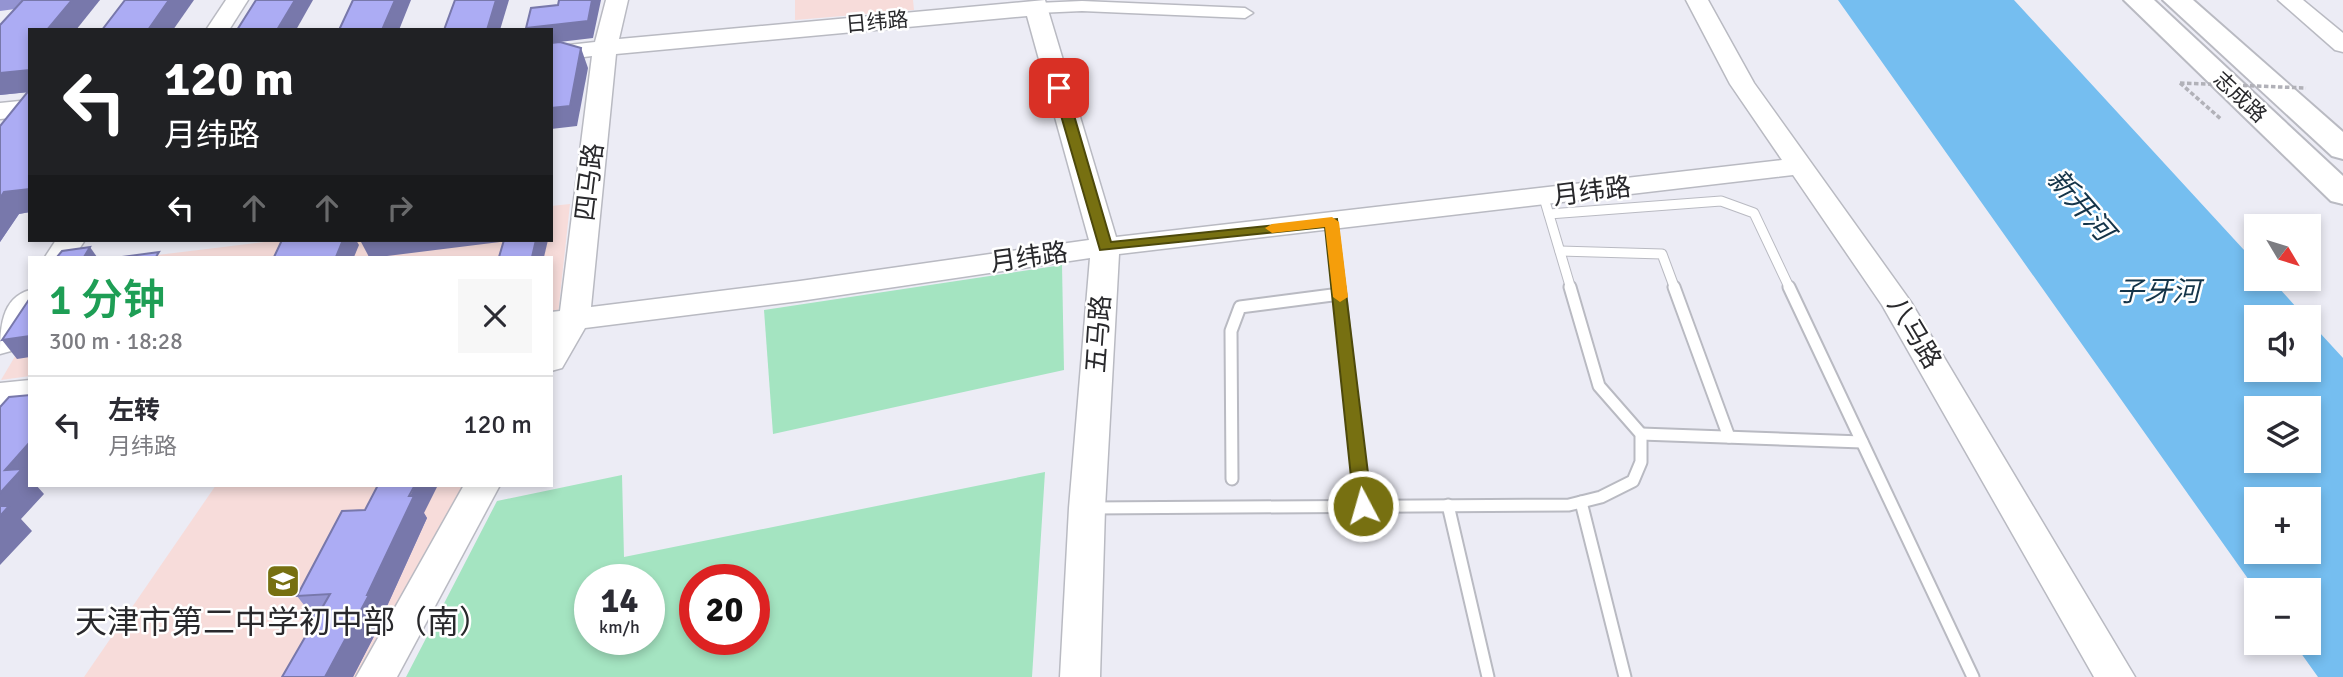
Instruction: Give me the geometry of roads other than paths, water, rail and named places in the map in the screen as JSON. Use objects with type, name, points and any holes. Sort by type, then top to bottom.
[{"type":"highway","points":[[2184,0],[2219,38]]},
{"type":"highway","name":"志成路","points":[[2150,3],[2219,38],[2343,149]]},
{"type":"highway","name":"志成路","points":[[2150,3],[2343,194]]},
{"type":"street","points":[[218,28],[237,0]]},
{"type":"street","name":"四马路","points":[[553,353],[562,321],[605,48],[617,0]]},
{"type":"street","name":"八马路","points":[[1697,0],[1742,83],[1896,302],[2115,677]]},
{"type":"street","points":[[2289,0],[2343,45]]},
{"type":"street","name":"日纬路","points":[[553,54],[1035,4],[1245,13]]},
{"type":"street","name":"五马路","points":[[1035,4],[1105,247],[1087,508],[1080,677]]},
{"type":"street","points":[[0,111],[28,108]]},
{"type":"street","name":"月纬路","points":[[562,321],[800,291],[1105,247],[1332,222],[1547,206],[1800,166]]},
{"type":"street","points":[[0,343],[28,303]]},
{"type":"street","points":[[0,395],[28,391]]},
{"type":"street","points":[[376,677],[481,487]]},
{"type":"lane","points":[[1087,508],[1569,505],[1601,497],[1633,481],[1641,462],[1641,434],[1599,386],[1547,206],[1721,201],[1754,213],[1973,677]]},
{"type":"lane","points":[[1332,222],[1363,506]]},
{"type":"lane","points":[[1560,251],[1662,254],[1729,437]]},
{"type":"lane","points":[[1232,479],[1231,331],[1240,307],[1340,294]]},
{"type":"lane","points":[[1641,434],[1862,442]]},
{"type":"lane","points":[[1581,502],[1625,677]]},
{"type":"lane","points":[[1448,505],[1488,677]]},
{"type":"water","name":"子牙河","points":[[1838,0],[2014,0],[2244,250],[2244,291],[2282,291],[2294,305],[2244,305],[2244,382],[2321,382],[2321,334],[2343,358],[2343,677],[2318,677],[2302,655],[2321,655],[2321,578],[2247,578]]},
{"type":"place","name":"天津市第二中学初中部（南）","points":[[283,581]]},
{"type":"water label","name":"新开河","points":[[2080,205]]}]
